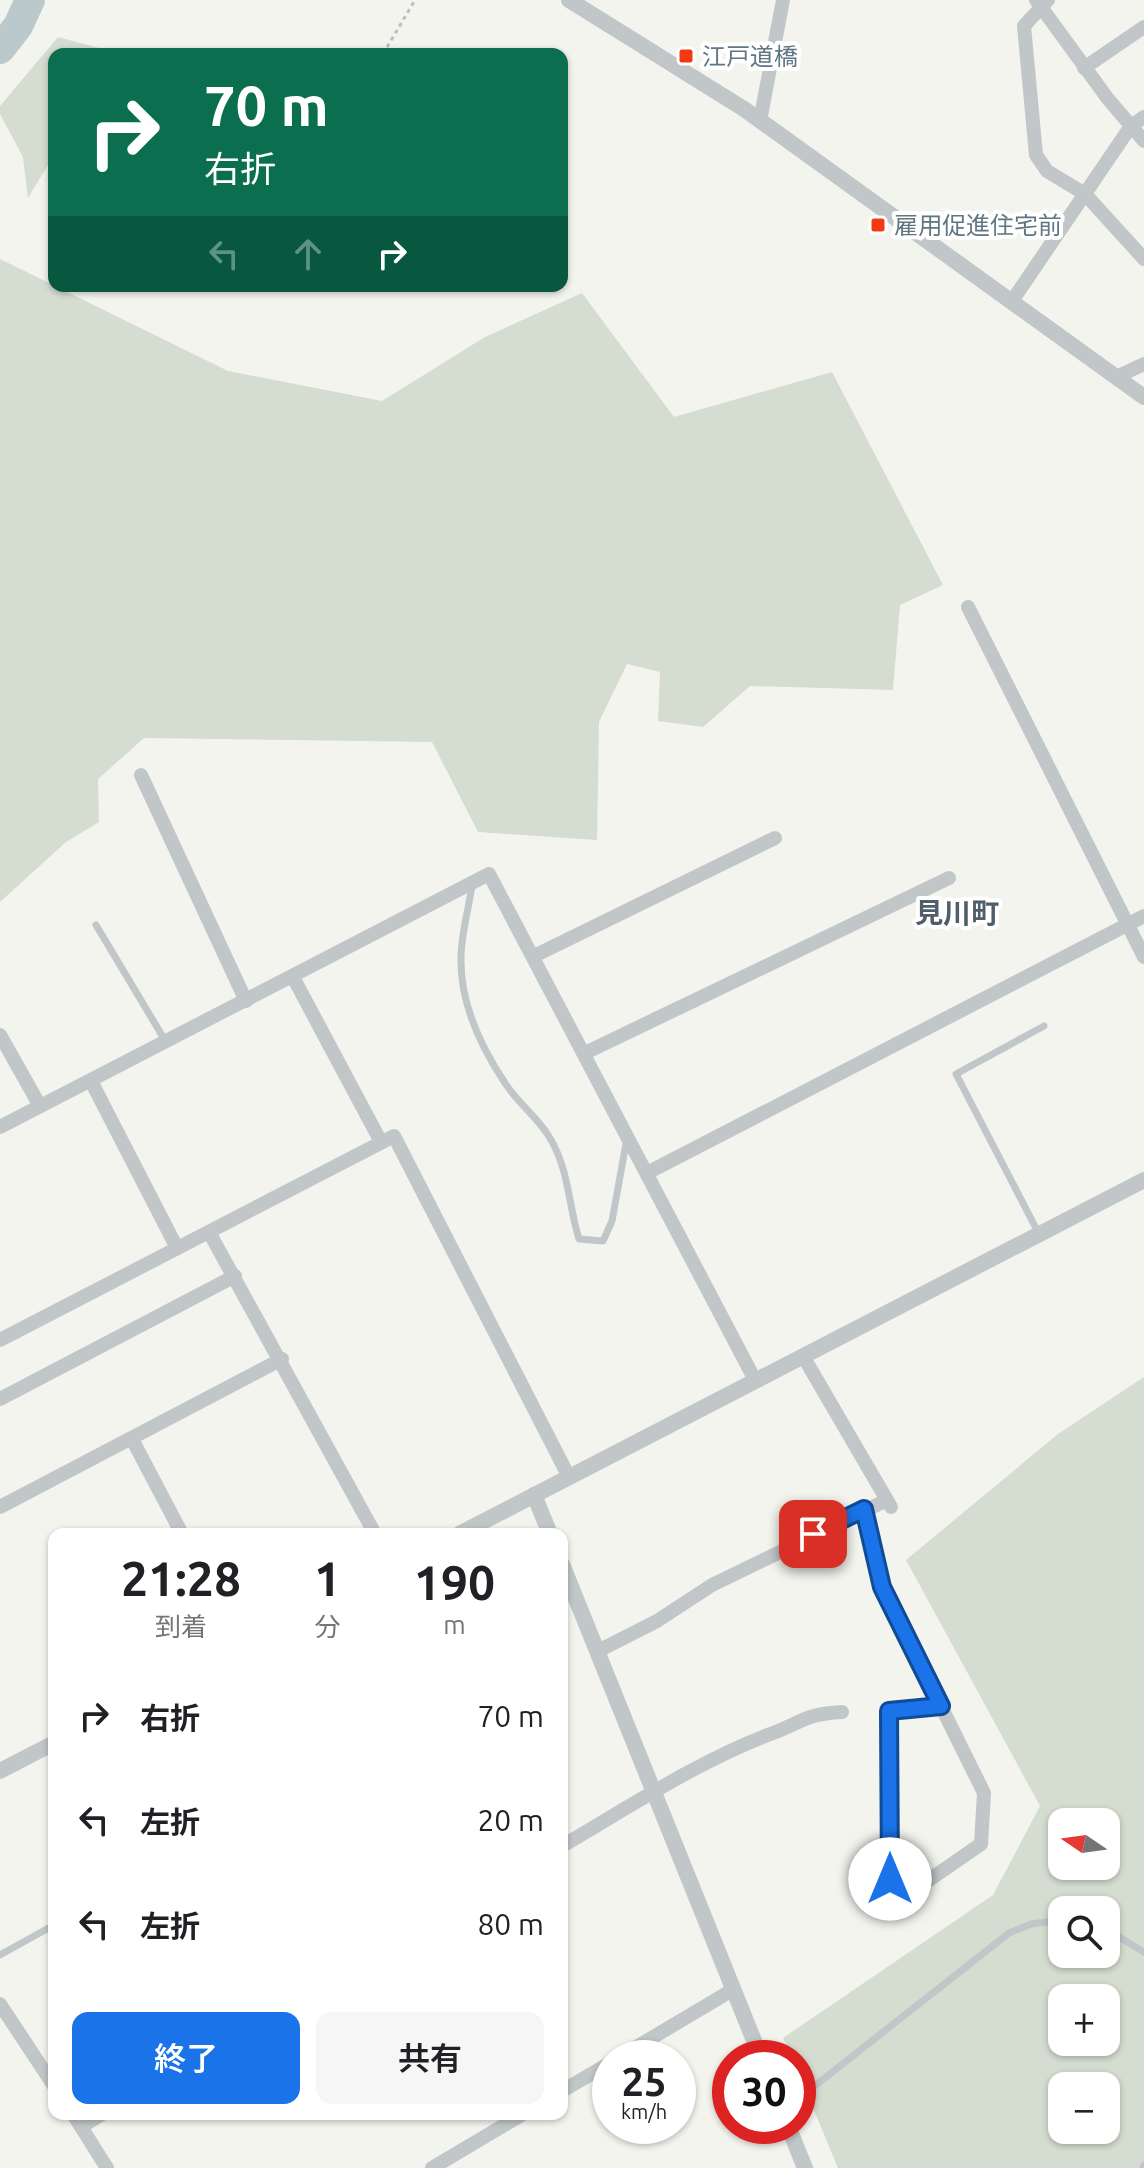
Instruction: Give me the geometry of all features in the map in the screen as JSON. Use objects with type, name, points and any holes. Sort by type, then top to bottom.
[{"type":"street","points":[[569,0],[760,121],[1144,397]]},
{"type":"street","points":[[760,121],[783,0]]},
{"type":"street","points":[[1144,141],[1084,68],[1041,2],[1024,26],[1036,155],[1047,171],[1085,194],[1144,259]]},
{"type":"street","points":[[1084,68],[1144,27]]},
{"type":"street","points":[[1012,301],[1131,126],[1144,117]]},
{"type":"street","points":[[1116,377],[1144,364]]},
{"type":"street","points":[[968,607],[1144,957]]},
{"type":"street","points":[[141,775],[246,1001]]},
{"type":"street","points":[[534,956],[775,838]]},
{"type":"street","points":[[0,1127],[489,874],[755,1380]]},
{"type":"street","points":[[585,1053],[949,878]]},
{"type":"street","points":[[647,1173],[1144,916]]},
{"type":"street","points":[[293,977],[381,1142]]},
{"type":"street","points":[[0,1035],[40,1106]]},
{"type":"street","points":[[91,1081],[177,1248]]},
{"type":"street","points":[[0,1340],[394,1136],[569,1477]]},
{"type":"street","points":[[471,1528],[1144,1180]]},
{"type":"street","points":[[209,1232],[282,1359],[372,1528]]},
{"type":"street","points":[[0,1399],[235,1276]]},
{"type":"street","points":[[598,1651],[657,1621],[712,1585],[864,1509],[889,1504],[803,1356]]},
{"type":"street","points":[[0,1507],[282,1359]]},
{"type":"street","points":[[132,1439],[179,1528]]},
{"type":"street","points":[[534,1495],[548,1528]]},
{"type":"street","points":[[864,1509],[882,1587],[941,1706],[984,1793],[981,1844],[890,1907],[889,1711],[941,1706]]},
{"type":"street","points":[[568,1578],[754,2040]]},
{"type":"street","points":[[568,1842],[742,1743],[812,1714],[842,1712]]},
{"type":"street","points":[[0,1771],[48,1746]]},
{"type":"street","points":[[648,2040],[734,1989]]},
{"type":"street","points":[[0,2004],[48,2077]]},
{"type":"street","points":[[568,2088],[592,2074]]},
{"type":"street","points":[[77,2120],[107,2168]]},
{"type":"street","points":[[432,2168],[513,2120]]},
{"type":"street","points":[[795,2144],[805,2168]]},
{"type":"lane","points":[[473,882],[461,957],[464,992],[482,1046],[506,1085],[549,1135],[568,1180],[568,1206],[579,1239],[603,1241],[612,1221],[627,1136]]},
{"type":"lane","points":[[96,925],[166,1042]]},
{"type":"lane","points":[[1039,1234],[956,1074],[1044,1026]]},
{"type":"lane","points":[[816,2085],[1009,1933],[1031,1924],[1048,1922]]},
{"type":"lane","points":[[0,1955],[48,1928]]},
{"type":"lane","points":[[1120,1937],[1144,1952]]},
{"type":"path","points":[[387,48],[415,0]]},
{"type":"shaded area","points":[[58,37],[99,48],[49,48]]},
{"type":"shaded area","points":[[48,49],[48,165],[28,198],[23,157],[0,114],[0,106]]},
{"type":"shaded area","points":[[0,259],[48,283],[48,292],[67,292],[228,371],[382,401],[485,337],[582,293],[674,417],[832,372],[943,585],[900,605],[893,690],[750,686],[703,727],[658,721],[660,672],[627,664],[599,722],[597,840],[478,832],[432,742],[144,738],[98,779],[99,822],[66,842],[0,902]]},
{"type":"shaded area","points":[[1144,1377],[1144,2168],[838,2168],[816,2115],[816,2040],[783,2038],[993,1895],[1040,1806],[906,1560],[1058,1434]]},
{"type":"waterway","points":[[0,49],[18,26],[30,0]]},
{"type":"place","name":"江戸道橋","points":[[686,56]]},
{"type":"place","name":"雇用促進住宅前","points":[[878,225]]},
{"type":"district","name":"見川町","points":[[957,912]]},
{"type":"route","points":[[813,1534],[864,1509],[882,1587],[941,1706],[889,1711],[890,1879]]}]
